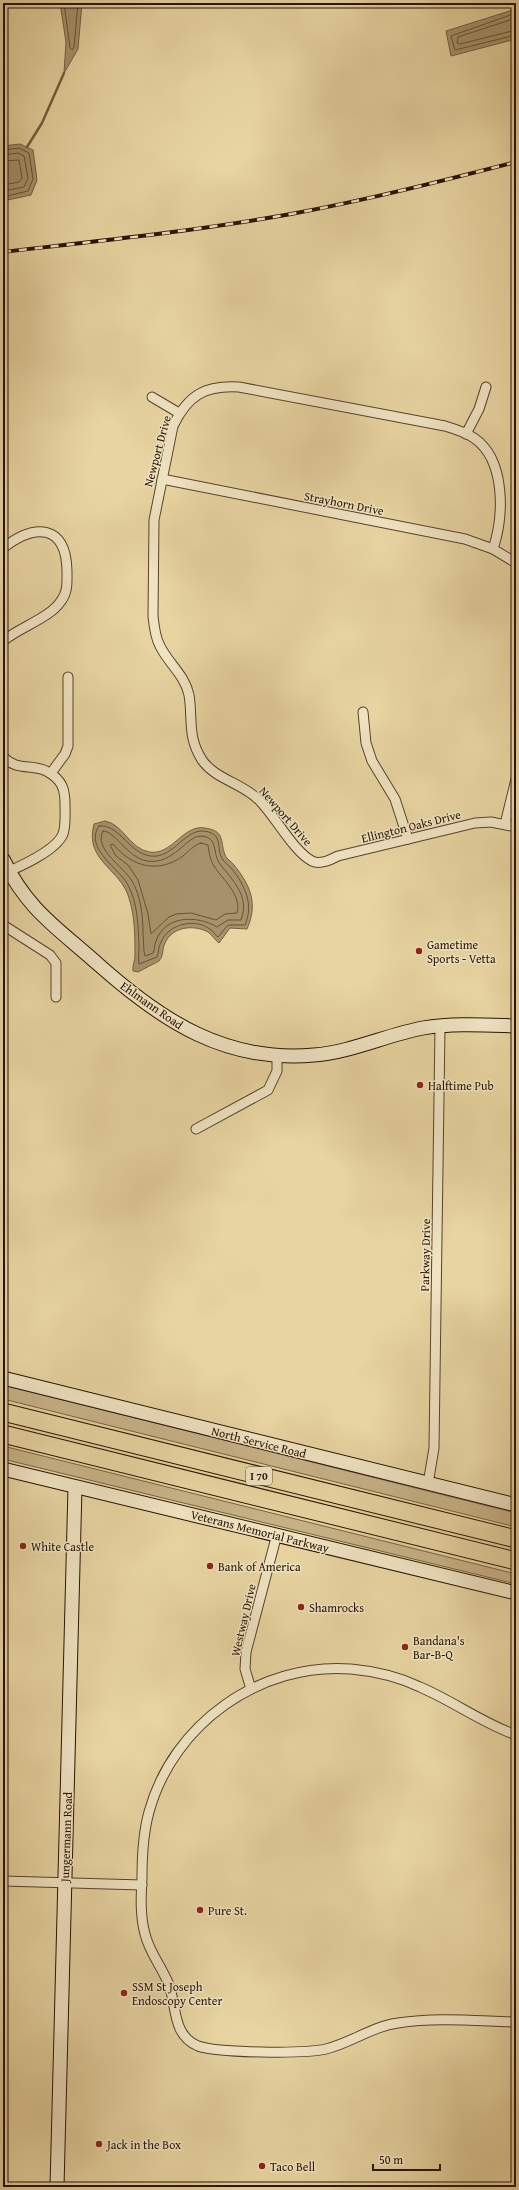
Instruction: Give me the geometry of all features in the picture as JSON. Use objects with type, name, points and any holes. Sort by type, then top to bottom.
[{"type":"highway","name":"I 70","points":[[3,1412],[516,1539]]},
{"type":"highway","name":"I 70","points":[[3,1434],[516,1561]]},
{"type":"street","name":"Newport Drive","points":[[313,862],[300,851],[260,801],[244,787],[212,771],[195,747],[190,732],[189,695],[185,683],[160,646],[155,631],[153,616],[154,520],[173,426],[179,413],[190,400],[203,391],[221,386],[239,387],[445,426],[466,434],[484,447],[498,476],[501,512],[500,530],[493,549]]},
{"type":"street","points":[[466,434],[479,409],[486,387]]},
{"type":"street","points":[[152,397],[179,413]]},
{"type":"street","name":"Strayhorn Drive","points":[[162,479],[465,539],[493,549],[516,563]]},
{"type":"street","points":[[3,548],[34,533],[50,533],[56,536],[65,551],[67,588],[64,596],[55,608],[20,628],[3,641]]},
{"type":"street","points":[[51,774],[62,759],[68,746],[68,677]]},
{"type":"street","points":[[363,712],[366,743],[372,761],[395,799],[408,839]]},
{"type":"street","points":[[3,758],[15,766],[39,768],[51,774],[62,782],[65,791],[63,834],[58,843],[45,852],[6,873]]},
{"type":"street","points":[[505,824],[516,779]]},
{"type":"street","name":"Ellington Oaks Drive","points":[[313,862],[329,860],[338,856],[475,823],[505,824],[516,827]]},
{"type":"street","name":"Ehlmann Road","points":[[3,859],[6,873],[53,927],[159,1013],[184,1029],[219,1045],[243,1051],[277,1056],[328,1053],[362,1046],[407,1032],[440,1027],[516,1026]]},
{"type":"street","points":[[3,925],[50,955],[56,962],[56,997]]},
{"type":"street","name":"Parkway Drive","points":[[428,1484],[434,1448],[440,1027]]},
{"type":"street","points":[[196,1129],[268,1090],[277,1071],[277,1056]]},
{"type":"street","name":"North Service Road","points":[[3,1378],[516,1505]]},
{"type":"street","name":"Veterans Memorial Parkway","points":[[3,1469],[277,1534],[516,1594]]},
{"type":"street","name":"Jungermann Road","points":[[57,2187],[75,1487]]},
{"type":"street","name":"Westway Drive","points":[[251,1689],[245,1669],[246,1652],[277,1534]]},
{"type":"street","points":[[516,1735],[468,1713],[420,1686],[369,1672],[350,1669],[318,1670],[287,1675],[251,1689],[216,1711],[193,1732],[172,1760],[154,1796],[149,1811],[142,1852],[142,1917],[145,1935],[151,1952],[168,1981],[179,2030],[185,2037],[198,2046],[214,2050],[305,2052],[326,2049],[345,2043],[396,2023],[432,2020],[516,2022]]},
{"type":"street","points":[[3,1881],[142,1885]]},
{"type":"shaded area","points":[[3,1385],[516,1513],[516,1527],[3,1399]]},
{"type":"shaded area","points":[[3,1446],[516,1574],[516,1584],[3,1459]]},
{"type":"water","points":[[60,3],[82,3],[78,49],[64,73],[66,42]]},
{"type":"water","points":[[516,9],[516,39],[451,56],[446,31]]},
{"type":"water","points":[[20,144],[33,150],[37,180],[31,195],[3,201],[3,146]]},
{"type":"water","points":[[105,821],[111,823],[122,831],[136,846],[149,852],[157,852],[164,849],[190,831],[197,828],[205,828],[217,832],[221,838],[226,857],[245,880],[251,896],[252,911],[247,929],[230,928],[219,943],[208,932],[196,928],[184,928],[178,930],[168,938],[159,961],[138,972],[133,971],[135,934],[134,919],[129,898],[119,879],[99,856],[94,847],[92,837],[94,824]]},
{"type":"waterway","points":[[27,147],[42,123],[64,73]]},
{"type":"railway","points":[[3,252],[183,231],[291,214],[376,196],[516,162]]},
{"type":"place","name":"Gametime Sports - Vetta","points":[[419,951]]},
{"type":"place","name":"Halftime Pub","points":[[420,1085]]},
{"type":"place","name":"White Castle","points":[[23,1546]]},
{"type":"place","name":"Bank of America","points":[[210,1566]]},
{"type":"place","name":"Shamrocks","points":[[301,1607]]},
{"type":"place","name":"Bandana's Bar-B-Q","points":[[405,1647]]},
{"type":"place","name":"Pure St.","points":[[200,1910]]},
{"type":"place","name":"SSM St Joseph Endoscopy Center","points":[[124,1993]]},
{"type":"place","name":"Jack in the Box","points":[[99,2144]]},
{"type":"place","name":"Taco Bell","points":[[262,2166]]}]
